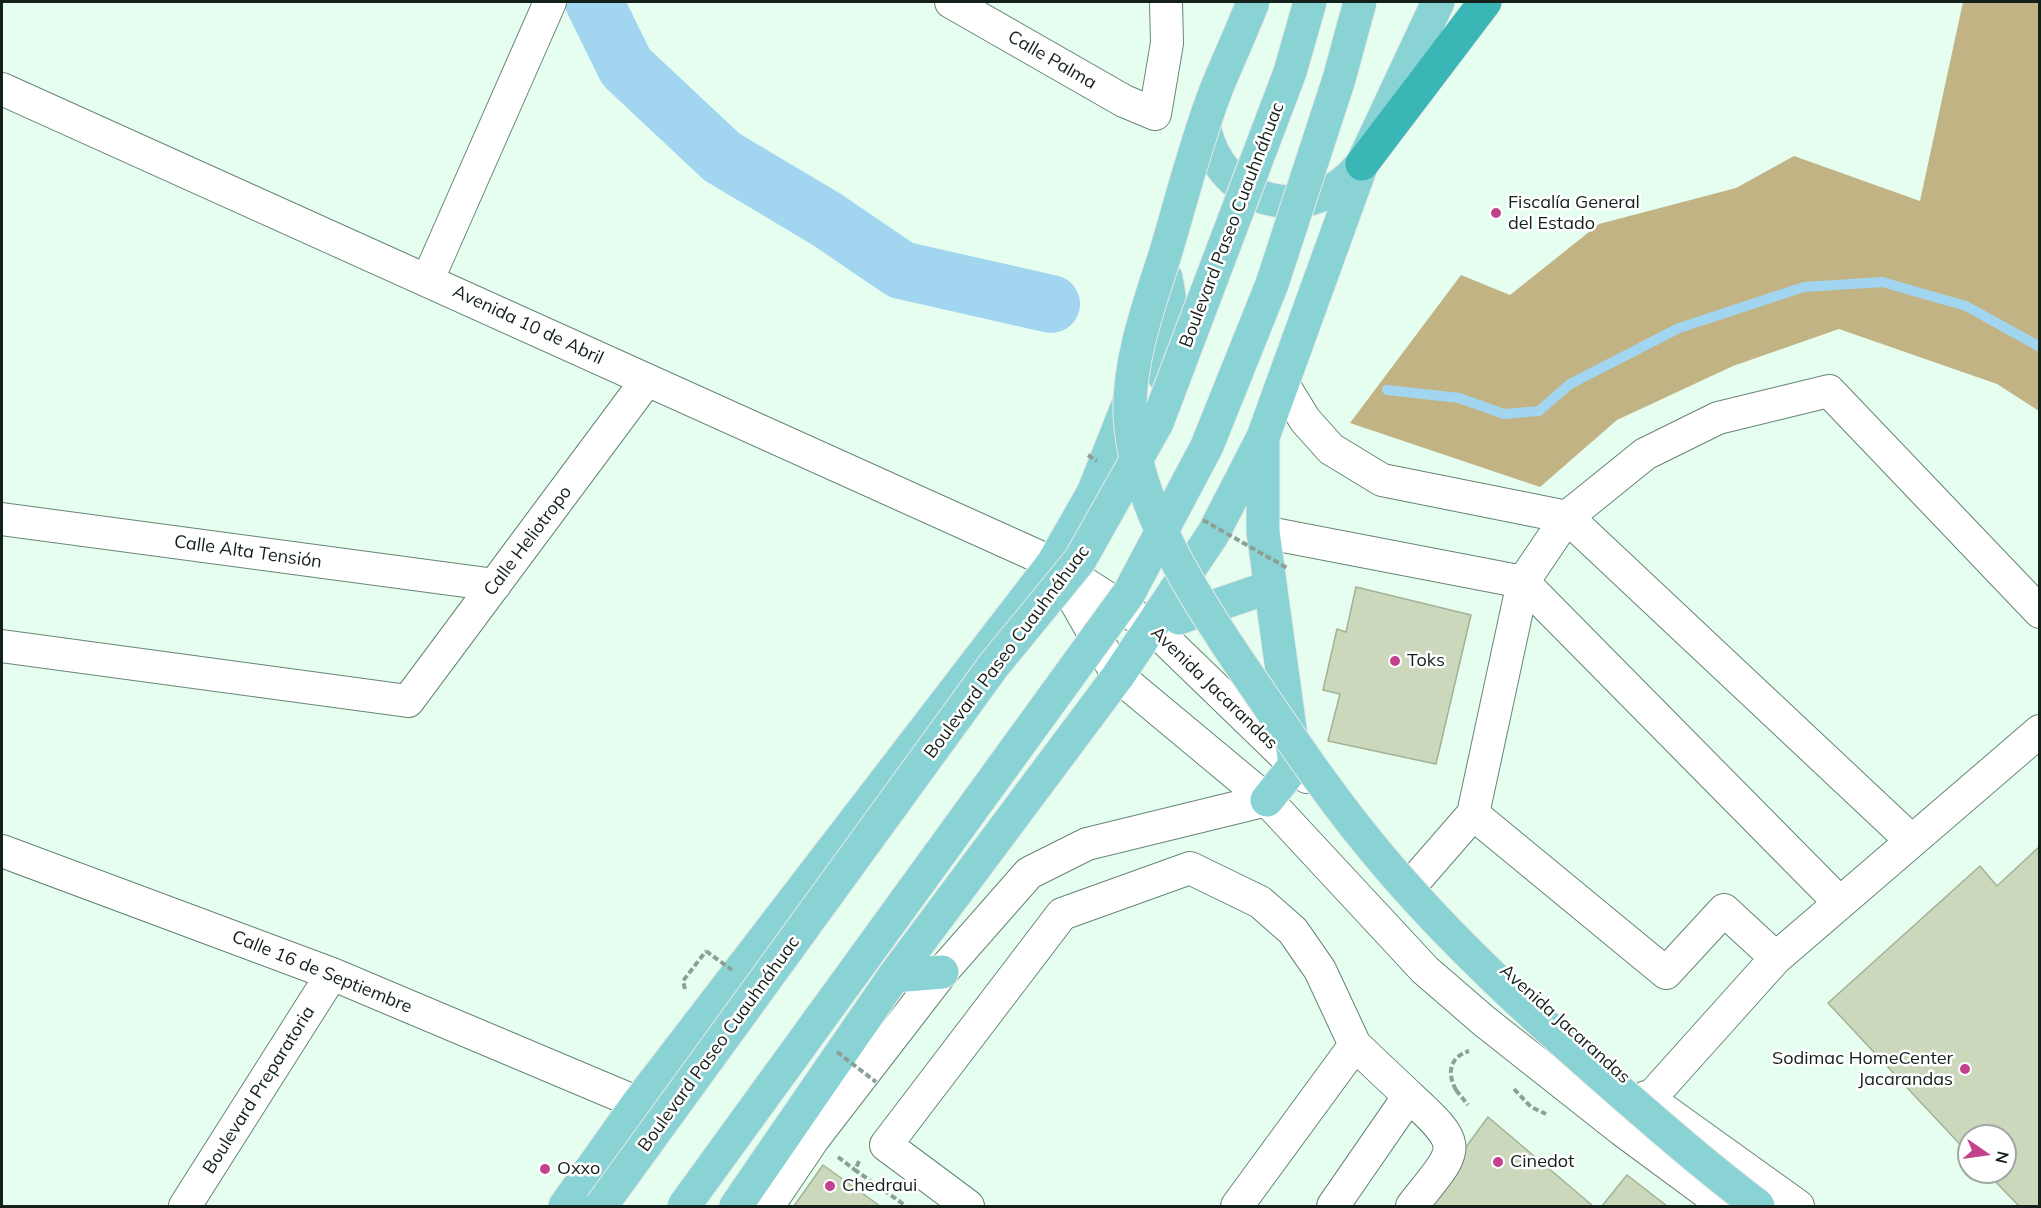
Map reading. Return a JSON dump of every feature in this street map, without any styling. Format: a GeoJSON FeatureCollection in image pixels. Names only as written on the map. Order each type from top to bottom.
{"type":"FeatureCollection","features":[{"type":"Feature","properties":{"kind":"highway"},"geometry":{"type":"LineString","coordinates":[[1362,164],[1485,2]]}},
{"type":"Feature","properties":{"kind":"main road","name":"Boulevard Paseo Cuauhnáhuac"},"geometry":{"type":"LineString","coordinates":[[565,1206],[638,1103],[1065,576],[1093,493],[1126,416],[1218,78],[1235,2]]}},
{"type":"Feature","properties":{"kind":"main road"},"geometry":{"type":"LineString","coordinates":[[1253,2],[1216,89],[1197,146],[1138,351],[1130,411],[1132,442],[1150,501],[1181,568],[1224,640],[1315,773],[1374,850],[1420,903],[1516,1000],[1683,1147],[1758,1206]]}},
{"type":"Feature","properties":{"kind":"main road","name":"Boulevard Paseo Cuauhnáhuac"},"geometry":{"type":"LineString","coordinates":[[601,1206],[994,665],[1080,560],[1157,423],[1290,72],[1310,2]]}},
{"type":"Feature","properties":{"kind":"main road"},"geometry":{"type":"LineString","coordinates":[[684,1206],[1129,592],[1207,446],[1272,284],[1339,79],[1360,2]]}},
{"type":"Feature","properties":{"kind":"main road"},"geometry":{"type":"LineString","coordinates":[[735,1206],[894,976],[954,896],[1141,620],[1213,534],[1263,437],[1362,164],[1438,2]]}},
{"type":"Feature","properties":{"kind":"main road"},"geometry":{"type":"LineString","coordinates":[[1204,126],[1207,143],[1224,172],[1237,184],[1268,199],[1304,201],[1321,196],[1337,189],[1362,164]]}},
{"type":"Feature","properties":{"kind":"main road"},"geometry":{"type":"LineString","coordinates":[[1065,576],[1146,429],[1170,356],[1173,310],[1162,289]]}},
{"type":"Feature","properties":{"kind":"main road"},"geometry":{"type":"LineString","coordinates":[[1263,437],[1263,532],[1295,765],[1267,800]]}},
{"type":"Feature","properties":{"kind":"main road"},"geometry":{"type":"LineString","coordinates":[[1141,620],[1269,588]]}},
{"type":"Feature","properties":{"kind":"main road"},"geometry":{"type":"LineString","coordinates":[[894,976],[942,972]]}},
{"type":"Feature","properties":{"kind":"street"},"geometry":{"type":"LineString","coordinates":[[428,279],[550,2]]}},
{"type":"Feature","properties":{"kind":"street","name":"Calle Palma"},"geometry":{"type":"LineString","coordinates":[[951,2],[1124,101],[1155,114],[1167,43],[1167,2]]}},
{"type":"Feature","properties":{"kind":"street","name":"Avenida 10 de Abril"},"geometry":{"type":"LineString","coordinates":[[2,89],[428,279],[1065,576]]}},
{"type":"Feature","properties":{"kind":"street","name":"Calle Heliotropo"},"geometry":{"type":"LineString","coordinates":[[2,646],[408,701],[647,380]]}},
{"type":"Feature","properties":{"kind":"street"},"geometry":{"type":"LineString","coordinates":[[1283,384],[1305,420],[1331,449],[1382,480],[1567,517],[1912,841]]}},
{"type":"Feature","properties":{"kind":"street"},"geometry":{"type":"LineString","coordinates":[[1413,883],[1473,814],[1523,582],[1567,517],[1645,454],[1718,418],[1829,391],[2040,612]]}},
{"type":"Feature","properties":{"kind":"street","name":"Calle Alta Tensión"},"geometry":{"type":"LineString","coordinates":[[2,519],[495,585]]}},
{"type":"Feature","properties":{"kind":"street"},"geometry":{"type":"LineString","coordinates":[[1263,532],[1523,582],[1840,903]]}},
{"type":"Feature","properties":{"kind":"street"},"geometry":{"type":"LineString","coordinates":[[1065,576],[1111,663],[1267,800],[1436,979],[1622,1130],[1725,1206]]}},
{"type":"Feature","properties":{"kind":"street","name":"Avenida Jacarandas"},"geometry":{"type":"LineString","coordinates":[[1065,576],[1141,620],[1295,765],[1472,942],[1649,1099],[1798,1206]]}},
{"type":"Feature","properties":{"kind":"street"},"geometry":{"type":"LineString","coordinates":[[1622,1130],[1776,958],[2040,731]]}},
{"type":"Feature","properties":{"kind":"street"},"geometry":{"type":"LineString","coordinates":[[768,1206],[814,1138],[942,972],[1029,873],[1087,844],[1267,800]]}},
{"type":"Feature","properties":{"kind":"street"},"geometry":{"type":"LineString","coordinates":[[1473,814],[1666,973],[1724,910],[1776,958]]}},
{"type":"Feature","properties":{"kind":"street","name":"Calle 16 de Septiembre"},"geometry":{"type":"LineString","coordinates":[[2,851],[332,974],[638,1103]]}},
{"type":"Feature","properties":{"kind":"street"},"geometry":{"type":"LineString","coordinates":[[968,1206],[886,1145],[1062,914],[1190,868],[1260,902],[1293,931],[1320,970],[1355,1045],[1448,1133],[1451,1144],[1449,1156],[1413,1206]]}},
{"type":"Feature","properties":{"kind":"street"},"geometry":{"type":"LineString","coordinates":[[1436,979],[1472,942]]}},
{"type":"Feature","properties":{"kind":"street","name":"Boulevard Preparatoria"},"geometry":{"type":"LineString","coordinates":[[185,1206],[332,974]]}},
{"type":"Feature","properties":{"kind":"street"},"geometry":{"type":"LineString","coordinates":[[1238,1206],[1355,1045]]}},
{"type":"Feature","properties":{"kind":"street"},"geometry":{"type":"LineString","coordinates":[[1333,1206],[1409,1096]]}},
{"type":"Feature","properties":{"kind":"shaded area"},"geometry":{"type":"Polygon","coordinates":[[[1963,2],[2039,2],[2039,411],[1997,384],[1839,329],[1733,366],[1617,420],[1540,487],[1350,423],[1461,275],[1510,295],[1599,224],[1736,188],[1794,156],[1920,201],[1963,2]]]}},
{"type":"Feature","properties":{"kind":"building","name":"Toks"},"geometry":{"type":"Polygon","coordinates":[[[1356,587],[1471,615],[1436,764],[1328,741],[1340,694],[1323,690],[1337,629],[1346,632],[1356,587]]]}},
{"type":"Feature","properties":{"kind":"building","name":"Sodimac HomeCenter Jacarandas"},"geometry":{"type":"Polygon","coordinates":[[[2040,846],[2040,1206],[2019,1206],[1998,1184],[2017,1184],[2017,1124],[1957,1124],[1957,1141],[1828,1003],[1980,866],[1997,886],[2040,846]]]}},
{"type":"Feature","properties":{"kind":"building","name":"Cinedot"},"geometry":{"type":"Polygon","coordinates":[[[1488,1117],[1593,1206],[1423,1206],[1488,1117]]]}},
{"type":"Feature","properties":{"kind":"building","name":"Chedraui"},"geometry":{"type":"Polygon","coordinates":[[[823,1165],[880,1206],[794,1206],[823,1165]]]}},
{"type":"Feature","properties":{"kind":"building","name":"Cinedot"},"geometry":{"type":"Polygon","coordinates":[[[1627,1175],[1667,1206],[1602,1206],[1627,1175]]]}},
{"type":"Feature","properties":{"kind":"waterway"},"geometry":{"type":"LineString","coordinates":[[594,2],[626,67],[722,157],[826,219],[901,270],[1051,304]]}},
{"type":"Feature","properties":{"kind":"waterway"},"geometry":{"type":"LineString","coordinates":[[1387,390],[1459,398],[1504,414],[1539,411],[1570,384],[1679,328],[1804,287],[1882,282],[1966,306],[2040,347]]}},
{"type":"Feature","properties":{"kind":"place","name":"Fiscalía General del Estado"},"geometry":{"type":"Point","coordinates":[1496,213]}},
{"type":"Feature","properties":{"kind":"place","name":"Toks"},"geometry":{"type":"Point","coordinates":[1395,661]}},
{"type":"Feature","properties":{"kind":"place","name":"Sodimac HomeCenter Jacarandas"},"geometry":{"type":"Point","coordinates":[1965,1069]}},
{"type":"Feature","properties":{"kind":"place","name":"Cinedot"},"geometry":{"type":"Point","coordinates":[1498,1162]}},
{"type":"Feature","properties":{"kind":"place","name":"Oxxo"},"geometry":{"type":"Point","coordinates":[545,1169]}},
{"type":"Feature","properties":{"kind":"place","name":"Chedraui"},"geometry":{"type":"Point","coordinates":[830,1186]}}]}
